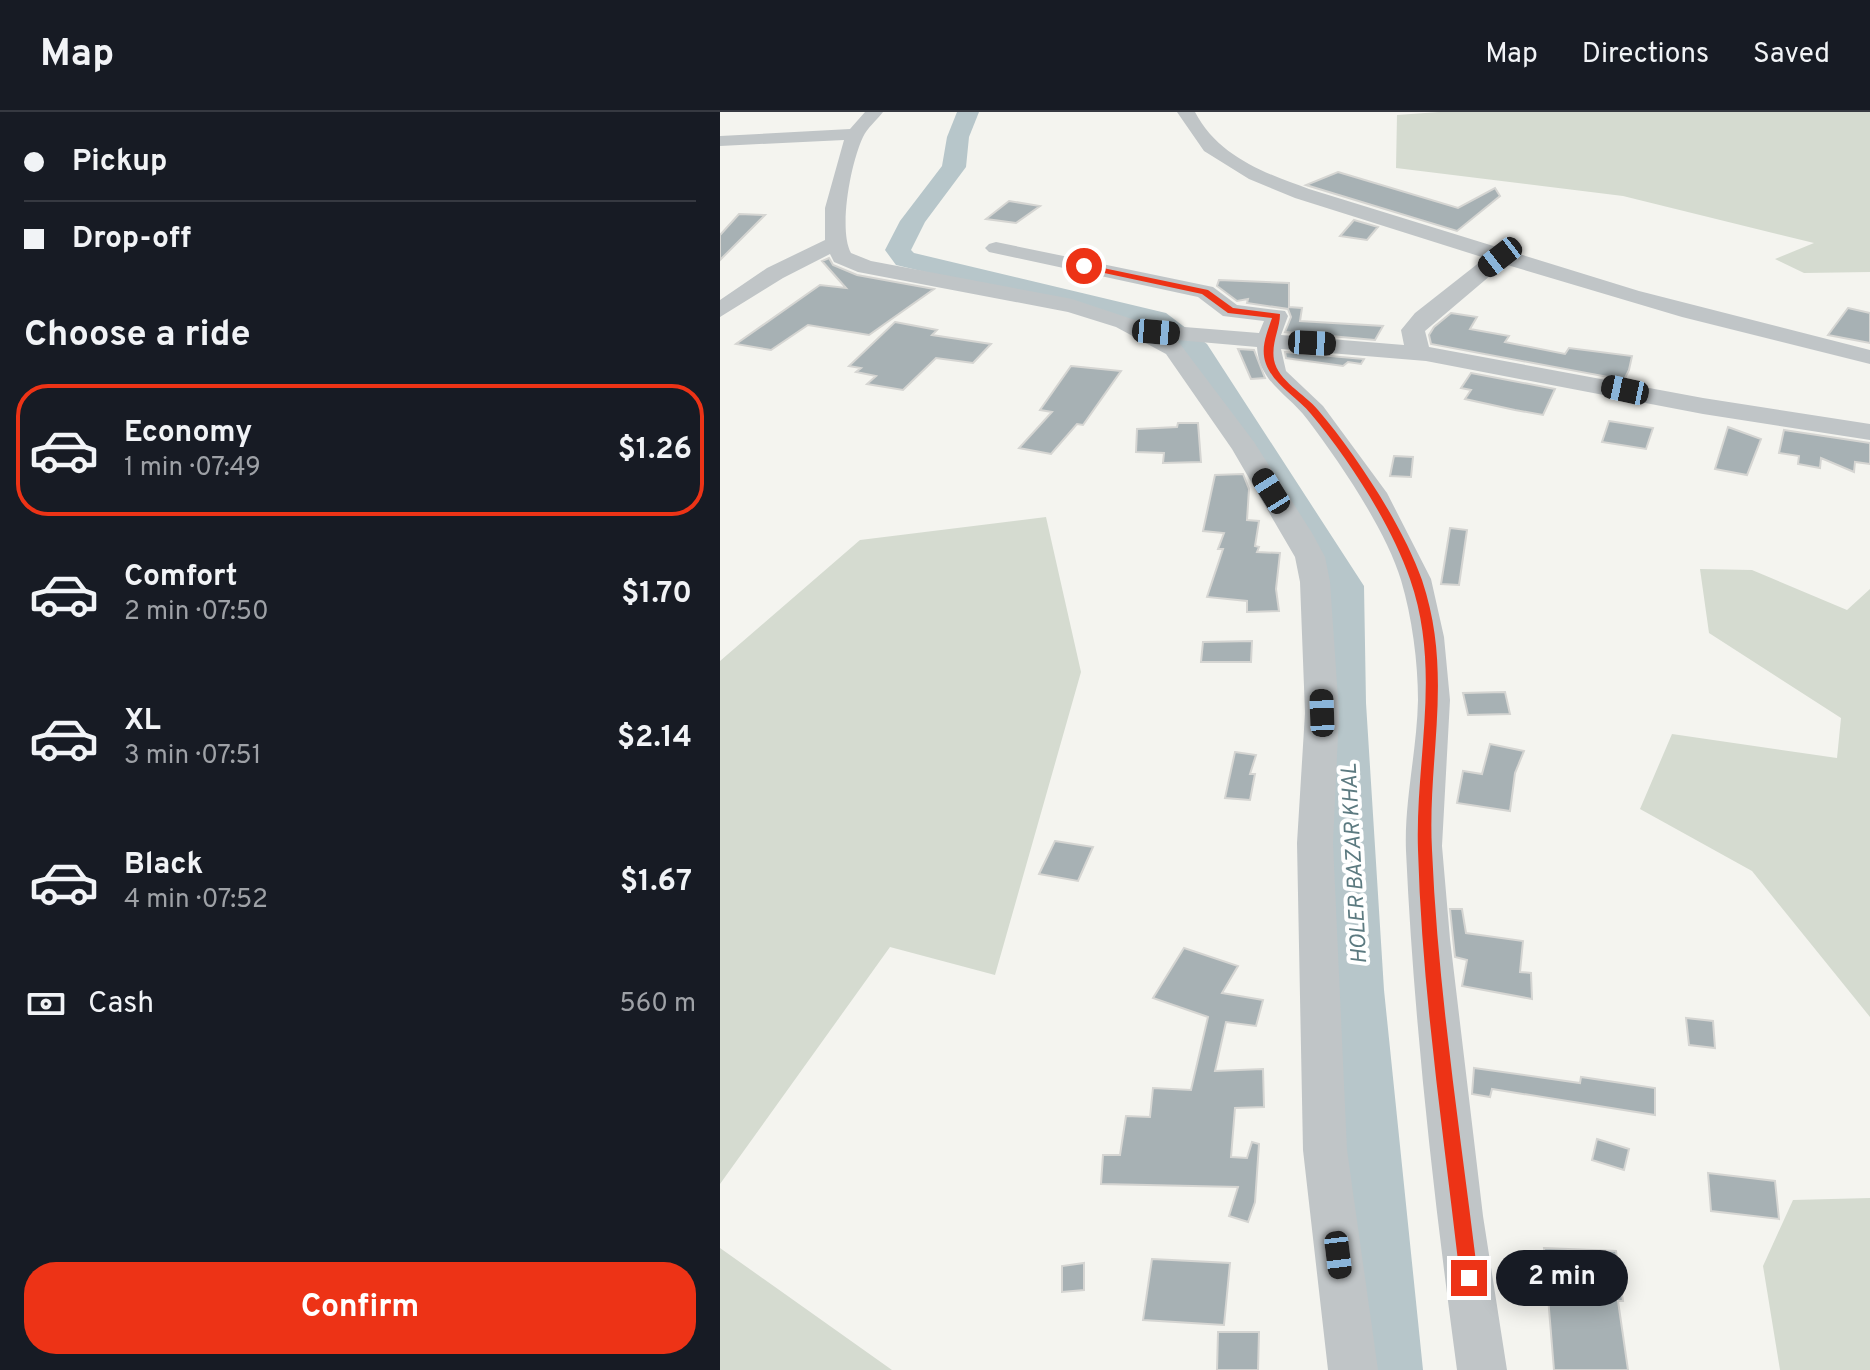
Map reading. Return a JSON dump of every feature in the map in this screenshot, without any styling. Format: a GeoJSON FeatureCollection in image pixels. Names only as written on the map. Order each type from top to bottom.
{"type":"FeatureCollection","features":[{"type":"Feature","properties":{"kind":"street"},"geometry":{"type":"LineString","coordinates":[[1186,112],[1192,126],[1215,151],[1289,188],[1500,257],[1714,320],[1870,357]]}},
{"type":"Feature","properties":{"kind":"street"},"geometry":{"type":"LineString","coordinates":[[720,141],[864,123],[835,208],[838,225],[835,243],[842,257],[856,265],[1058,301],[1151,331],[1418,353],[1559,376],[1703,406],[1870,432]]}},
{"type":"Feature","properties":{"kind":"street"},"geometry":{"type":"LineString","coordinates":[[720,310],[775,273],[835,243]]}},
{"type":"Feature","properties":{"kind":"street"},"geometry":{"type":"LineString","coordinates":[[996,248],[1205,292],[1231,311],[1277,316],[1268,340],[1270,363],[1276,375],[1314,411],[1373,493],[1416,579],[1428,637],[1434,700],[1424,846],[1430,939],[1460,1216],[1482,1370]]}},
{"type":"Feature","properties":{"kind":"street"},"geometry":{"type":"LineString","coordinates":[[1418,353],[1413,330],[1423,318],[1500,257]]}},
{"type":"Feature","properties":{"kind":"street"},"geometry":{"type":"LineString","coordinates":[[1151,331],[1174,349],[1245,448],[1298,533],[1310,557],[1315,582],[1322,713],[1315,843],[1325,1150],[1353,1370]]}},
{"type":"Feature","properties":{"kind":"shaded area"},"geometry":{"type":"Polygon","coordinates":[[[1439,112],[1870,112],[1870,272],[1804,273],[1775,259],[1814,243],[1623,196],[1396,168],[1397,115],[1439,112]]]}},
{"type":"Feature","properties":{"kind":"shaded area"},"geometry":{"type":"Polygon","coordinates":[[[1046,517],[1081,672],[995,975],[890,947],[720,1184],[720,661],[860,540],[1046,517]]]}},
{"type":"Feature","properties":{"kind":"shaded area"},"geometry":{"type":"Polygon","coordinates":[[[1700,569],[1752,570],[1847,610],[1870,589],[1870,1017],[1752,871],[1640,809],[1672,734],[1837,758],[1841,718],[1709,633],[1700,569]]]}},
{"type":"Feature","properties":{"kind":"shaded area"},"geometry":{"type":"Polygon","coordinates":[[[1870,1198],[1870,1370],[1780,1370],[1763,1266],[1793,1200],[1870,1198]]]}},
{"type":"Feature","properties":{"kind":"shaded area"},"geometry":{"type":"Polygon","coordinates":[[[720,1248],[892,1370],[720,1370],[720,1248]]]}},
{"type":"Feature","properties":{"kind":"building"},"geometry":{"type":"Polygon","coordinates":[[[1338,172],[1458,208],[1495,188],[1500,196],[1457,231],[1306,185],[1338,172]]]}},
{"type":"Feature","properties":{"kind":"building"},"geometry":{"type":"Polygon","coordinates":[[[1009,201],[1040,206],[1016,223],[986,219],[1009,201]]]}},
{"type":"Feature","properties":{"kind":"building"},"geometry":{"type":"Polygon","coordinates":[[[739,214],[765,215],[720,260],[720,235],[739,214]]]}},
{"type":"Feature","properties":{"kind":"building"},"geometry":{"type":"Polygon","coordinates":[[[1354,220],[1378,227],[1367,240],[1340,236],[1354,220]]]}},
{"type":"Feature","properties":{"kind":"building"},"geometry":{"type":"Polygon","coordinates":[[[829,258],[833,265],[857,275],[934,289],[869,335],[808,325],[771,350],[736,344],[820,285],[846,288],[822,261],[829,258]]]}},
{"type":"Feature","properties":{"kind":"building"},"geometry":{"type":"Polygon","coordinates":[[[1219,280],[1289,283],[1289,307],[1302,308],[1300,321],[1383,326],[1375,340],[1285,332],[1291,317],[1288,309],[1247,303],[1248,299],[1237,301],[1217,286],[1219,280]]]}},
{"type":"Feature","properties":{"kind":"building"},"geometry":{"type":"Polygon","coordinates":[[[1848,308],[1870,313],[1870,343],[1828,335],[1848,308]]]}},
{"type":"Feature","properties":{"kind":"building"},"geometry":{"type":"Polygon","coordinates":[[[1451,313],[1477,317],[1470,329],[1509,336],[1505,342],[1565,354],[1569,348],[1632,356],[1629,370],[1624,380],[1431,344],[1429,335],[1434,327],[1451,313]]]}},
{"type":"Feature","properties":{"kind":"building"},"geometry":{"type":"Polygon","coordinates":[[[895,322],[937,330],[932,335],[991,344],[973,363],[936,358],[903,390],[867,384],[876,376],[856,372],[861,368],[849,366],[895,322]]]}},
{"type":"Feature","properties":{"kind":"building"},"geometry":{"type":"Polygon","coordinates":[[[1238,349],[1254,350],[1265,378],[1251,379],[1238,349]]]}},
{"type":"Feature","properties":{"kind":"building"},"geometry":{"type":"Polygon","coordinates":[[[1285,352],[1364,359],[1361,364],[1348,362],[1343,366],[1286,358],[1285,352]]]}},
{"type":"Feature","properties":{"kind":"building"},"geometry":{"type":"Polygon","coordinates":[[[1071,366],[1121,371],[1083,425],[1077,424],[1051,454],[1019,448],[1052,412],[1040,410],[1071,366]]]}},
{"type":"Feature","properties":{"kind":"building"},"geometry":{"type":"Polygon","coordinates":[[[1471,373],[1555,389],[1543,415],[1515,410],[1465,399],[1471,390],[1461,388],[1471,373]]]}},
{"type":"Feature","properties":{"kind":"building"},"geometry":{"type":"Polygon","coordinates":[[[1609,421],[1653,428],[1646,449],[1602,442],[1609,421]]]}},
{"type":"Feature","properties":{"kind":"building"},"geometry":{"type":"Polygon","coordinates":[[[1178,423],[1198,423],[1201,462],[1163,463],[1164,453],[1136,452],[1137,429],[1177,427],[1178,423]]]}},
{"type":"Feature","properties":{"kind":"building"},"geometry":{"type":"Polygon","coordinates":[[[1728,427],[1761,439],[1747,475],[1715,469],[1728,427]]]}},
{"type":"Feature","properties":{"kind":"building"},"geometry":{"type":"Polygon","coordinates":[[[1784,430],[1870,443],[1870,464],[1855,462],[1854,472],[1821,458],[1820,468],[1798,464],[1799,456],[1779,453],[1784,430]]]}},
{"type":"Feature","properties":{"kind":"building"},"geometry":{"type":"Polygon","coordinates":[[[1394,456],[1413,457],[1411,477],[1390,476],[1394,456]]]}},
{"type":"Feature","properties":{"kind":"building"},"geometry":{"type":"Polygon","coordinates":[[[1243,474],[1249,489],[1247,520],[1259,521],[1257,552],[1280,553],[1276,589],[1279,611],[1247,612],[1247,601],[1207,597],[1223,549],[1218,549],[1224,533],[1203,531],[1215,475],[1243,474]]]}},
{"type":"Feature","properties":{"kind":"building"},"geometry":{"type":"Polygon","coordinates":[[[1450,528],[1467,530],[1459,585],[1441,584],[1450,528]]]}},
{"type":"Feature","properties":{"kind":"building"},"geometry":{"type":"Polygon","coordinates":[[[1252,641],[1251,662],[1201,662],[1203,642],[1252,641]]]}},
{"type":"Feature","properties":{"kind":"building"},"geometry":{"type":"Polygon","coordinates":[[[1505,692],[1510,714],[1468,715],[1463,693],[1505,692]]]}},
{"type":"Feature","properties":{"kind":"building"},"geometry":{"type":"Polygon","coordinates":[[[1490,744],[1524,751],[1515,773],[1510,811],[1457,803],[1463,771],[1482,774],[1490,744]]]}},
{"type":"Feature","properties":{"kind":"building"},"geometry":{"type":"Polygon","coordinates":[[[1235,752],[1256,755],[1250,774],[1255,774],[1250,800],[1225,798],[1235,752]]]}},
{"type":"Feature","properties":{"kind":"building"},"geometry":{"type":"Polygon","coordinates":[[[1055,841],[1093,847],[1078,881],[1039,874],[1055,841]]]}},
{"type":"Feature","properties":{"kind":"building"},"geometry":{"type":"Polygon","coordinates":[[[1450,909],[1462,909],[1466,933],[1523,941],[1520,972],[1531,973],[1532,999],[1462,986],[1467,960],[1455,957],[1450,909]]]}},
{"type":"Feature","properties":{"kind":"building"},"geometry":{"type":"Polygon","coordinates":[[[1184,948],[1238,966],[1222,993],[1263,1000],[1256,1026],[1226,1022],[1215,1071],[1263,1069],[1264,1107],[1235,1108],[1231,1157],[1247,1158],[1252,1142],[1259,1144],[1255,1202],[1248,1222],[1229,1216],[1238,1187],[1101,1184],[1103,1155],[1120,1155],[1126,1116],[1150,1117],[1153,1088],[1191,1090],[1208,1017],[1153,998],[1184,948]]]}},
{"type":"Feature","properties":{"kind":"building"},"geometry":{"type":"Polygon","coordinates":[[[1686,1018],[1713,1021],[1715,1048],[1689,1045],[1686,1018]]]}},
{"type":"Feature","properties":{"kind":"building"},"geometry":{"type":"Polygon","coordinates":[[[1474,1068],[1580,1083],[1581,1077],[1655,1088],[1655,1115],[1492,1089],[1490,1097],[1472,1094],[1474,1068]]]}},
{"type":"Feature","properties":{"kind":"building"},"geometry":{"type":"Polygon","coordinates":[[[1597,1139],[1629,1149],[1624,1170],[1592,1160],[1597,1139]]]}},
{"type":"Feature","properties":{"kind":"building"},"geometry":{"type":"Polygon","coordinates":[[[1708,1173],[1775,1181],[1779,1219],[1711,1211],[1708,1173]]]}},
{"type":"Feature","properties":{"kind":"building"},"geometry":{"type":"Polygon","coordinates":[[[1544,1248],[1616,1251],[1623,1301],[1618,1301],[1628,1370],[1554,1370],[1544,1248]]]}},
{"type":"Feature","properties":{"kind":"building"},"geometry":{"type":"Polygon","coordinates":[[[1152,1259],[1230,1263],[1224,1325],[1143,1320],[1152,1259]]]}},
{"type":"Feature","properties":{"kind":"building"},"geometry":{"type":"Polygon","coordinates":[[[1084,1263],[1084,1290],[1062,1292],[1062,1266],[1084,1263]]]}},
{"type":"Feature","properties":{"kind":"building"},"geometry":{"type":"Polygon","coordinates":[[[1218,1332],[1259,1332],[1258,1370],[1217,1370],[1218,1332]]]}},
{"type":"Feature","properties":{"kind":"waterway","name":"HOLER BAZAR KHAL"},"geometry":{"type":"LineString","coordinates":[[968,112],[958,137],[954,167],[913,221],[898,250],[905,259],[1156,319],[1197,350],[1346,586],[1346,703],[1359,990],[1392,1370]]}},
{"type":"Feature","properties":{"kind":"route"},"geometry":{"type":"LineString","coordinates":[[1084,266],[1205,292],[1231,311],[1277,316],[1268,340],[1270,363],[1276,375],[1314,411],[1373,493],[1416,579],[1428,637],[1434,700],[1424,846],[1430,939],[1469,1278]]}}]}
